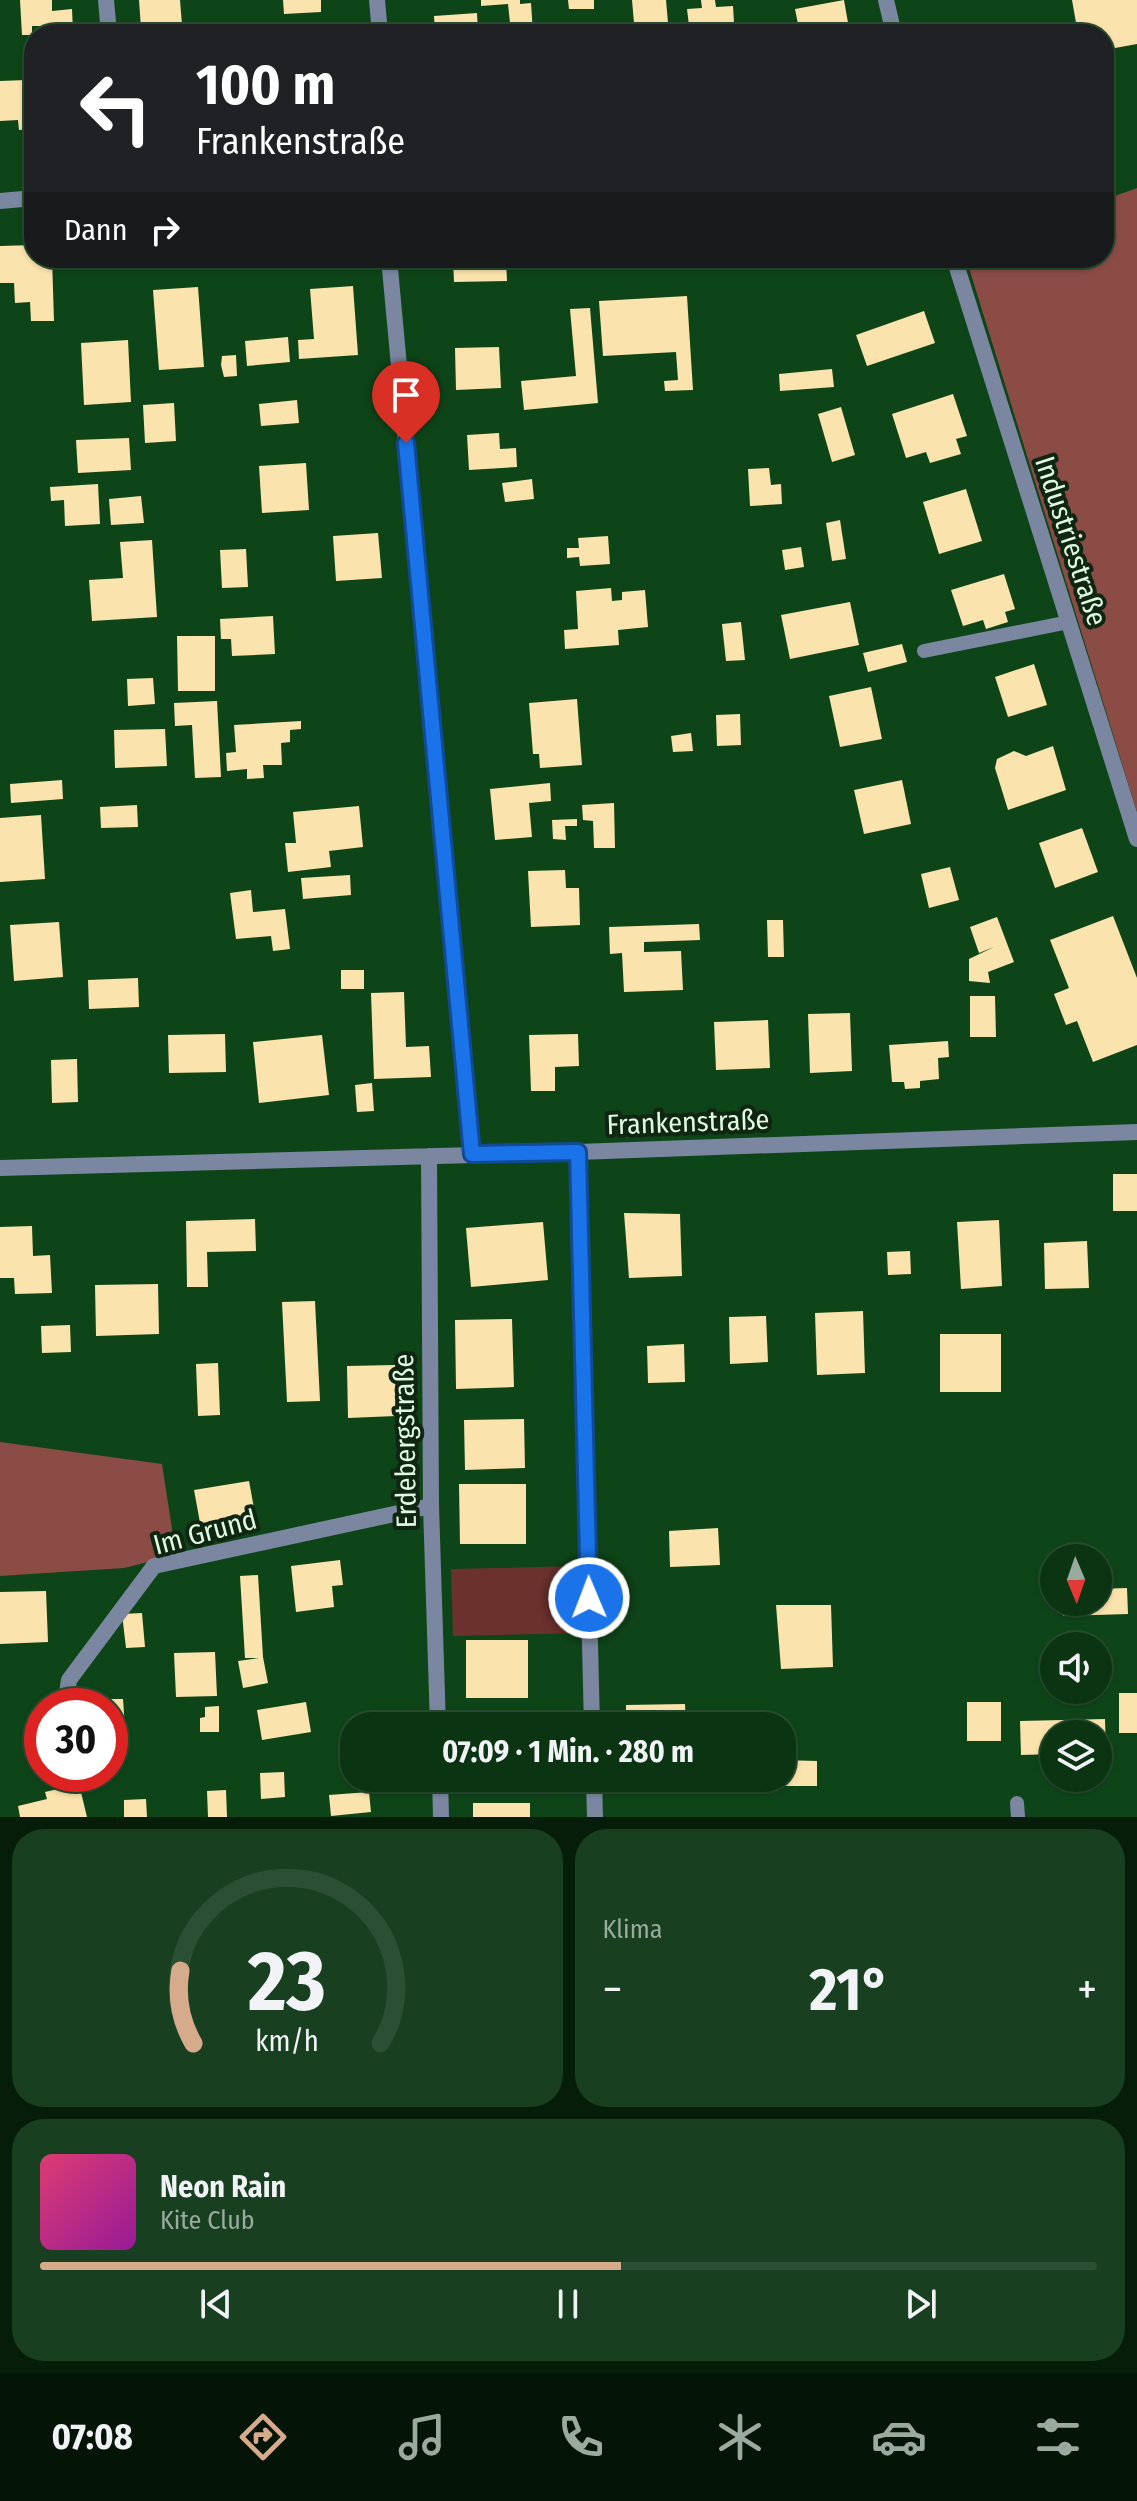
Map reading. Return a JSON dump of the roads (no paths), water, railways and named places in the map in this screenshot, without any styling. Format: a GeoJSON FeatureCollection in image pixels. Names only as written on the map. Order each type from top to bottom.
{"type":"FeatureCollection","features":[{"type":"Feature","properties":{"kind":"street"},"geometry":{"type":"LineString","coordinates":[[106,0],[108,24]]}},
{"type":"Feature","properties":{"kind":"street"},"geometry":{"type":"LineString","coordinates":[[377,0],[379,24]]}},
{"type":"Feature","properties":{"kind":"street"},"geometry":{"type":"LineString","coordinates":[[886,0],[892,24]]}},
{"type":"Feature","properties":{"kind":"street"},"geometry":{"type":"LineString","coordinates":[[0,201],[24,199]]}},
{"type":"Feature","properties":{"kind":"street"},"geometry":{"type":"LineString","coordinates":[[390,268],[472,1154]]}},
{"type":"Feature","properties":{"kind":"street","name":"Industriestraße"},"geometry":{"type":"LineString","coordinates":[[957,268],[1137,839]]}},
{"type":"Feature","properties":{"kind":"street","name":"Frankenstraße"},"geometry":{"type":"LineString","coordinates":[[0,1168],[1137,1132]]}},
{"type":"Feature","properties":{"kind":"street"},"geometry":{"type":"LineString","coordinates":[[578,1152],[592,1712]]}},
{"type":"Feature","properties":{"kind":"street","name":"Erdebergstraße"},"geometry":{"type":"LineString","coordinates":[[429,1156],[431,1506],[438,1712]]}},
{"type":"Feature","properties":{"kind":"street","name":"Im Grund"},"geometry":{"type":"LineString","coordinates":[[68,1688],[69,1680],[154,1566],[431,1506]]}},
{"type":"Feature","properties":{"kind":"street"},"geometry":{"type":"LineString","coordinates":[[440,1792],[441,1817]]}},
{"type":"Feature","properties":{"kind":"street"},"geometry":{"type":"LineString","coordinates":[[594,1792],[595,1817]]}},
{"type":"Feature","properties":{"kind":"lane"},"geometry":{"type":"LineString","coordinates":[[924,651],[1069,622]]}}]}
